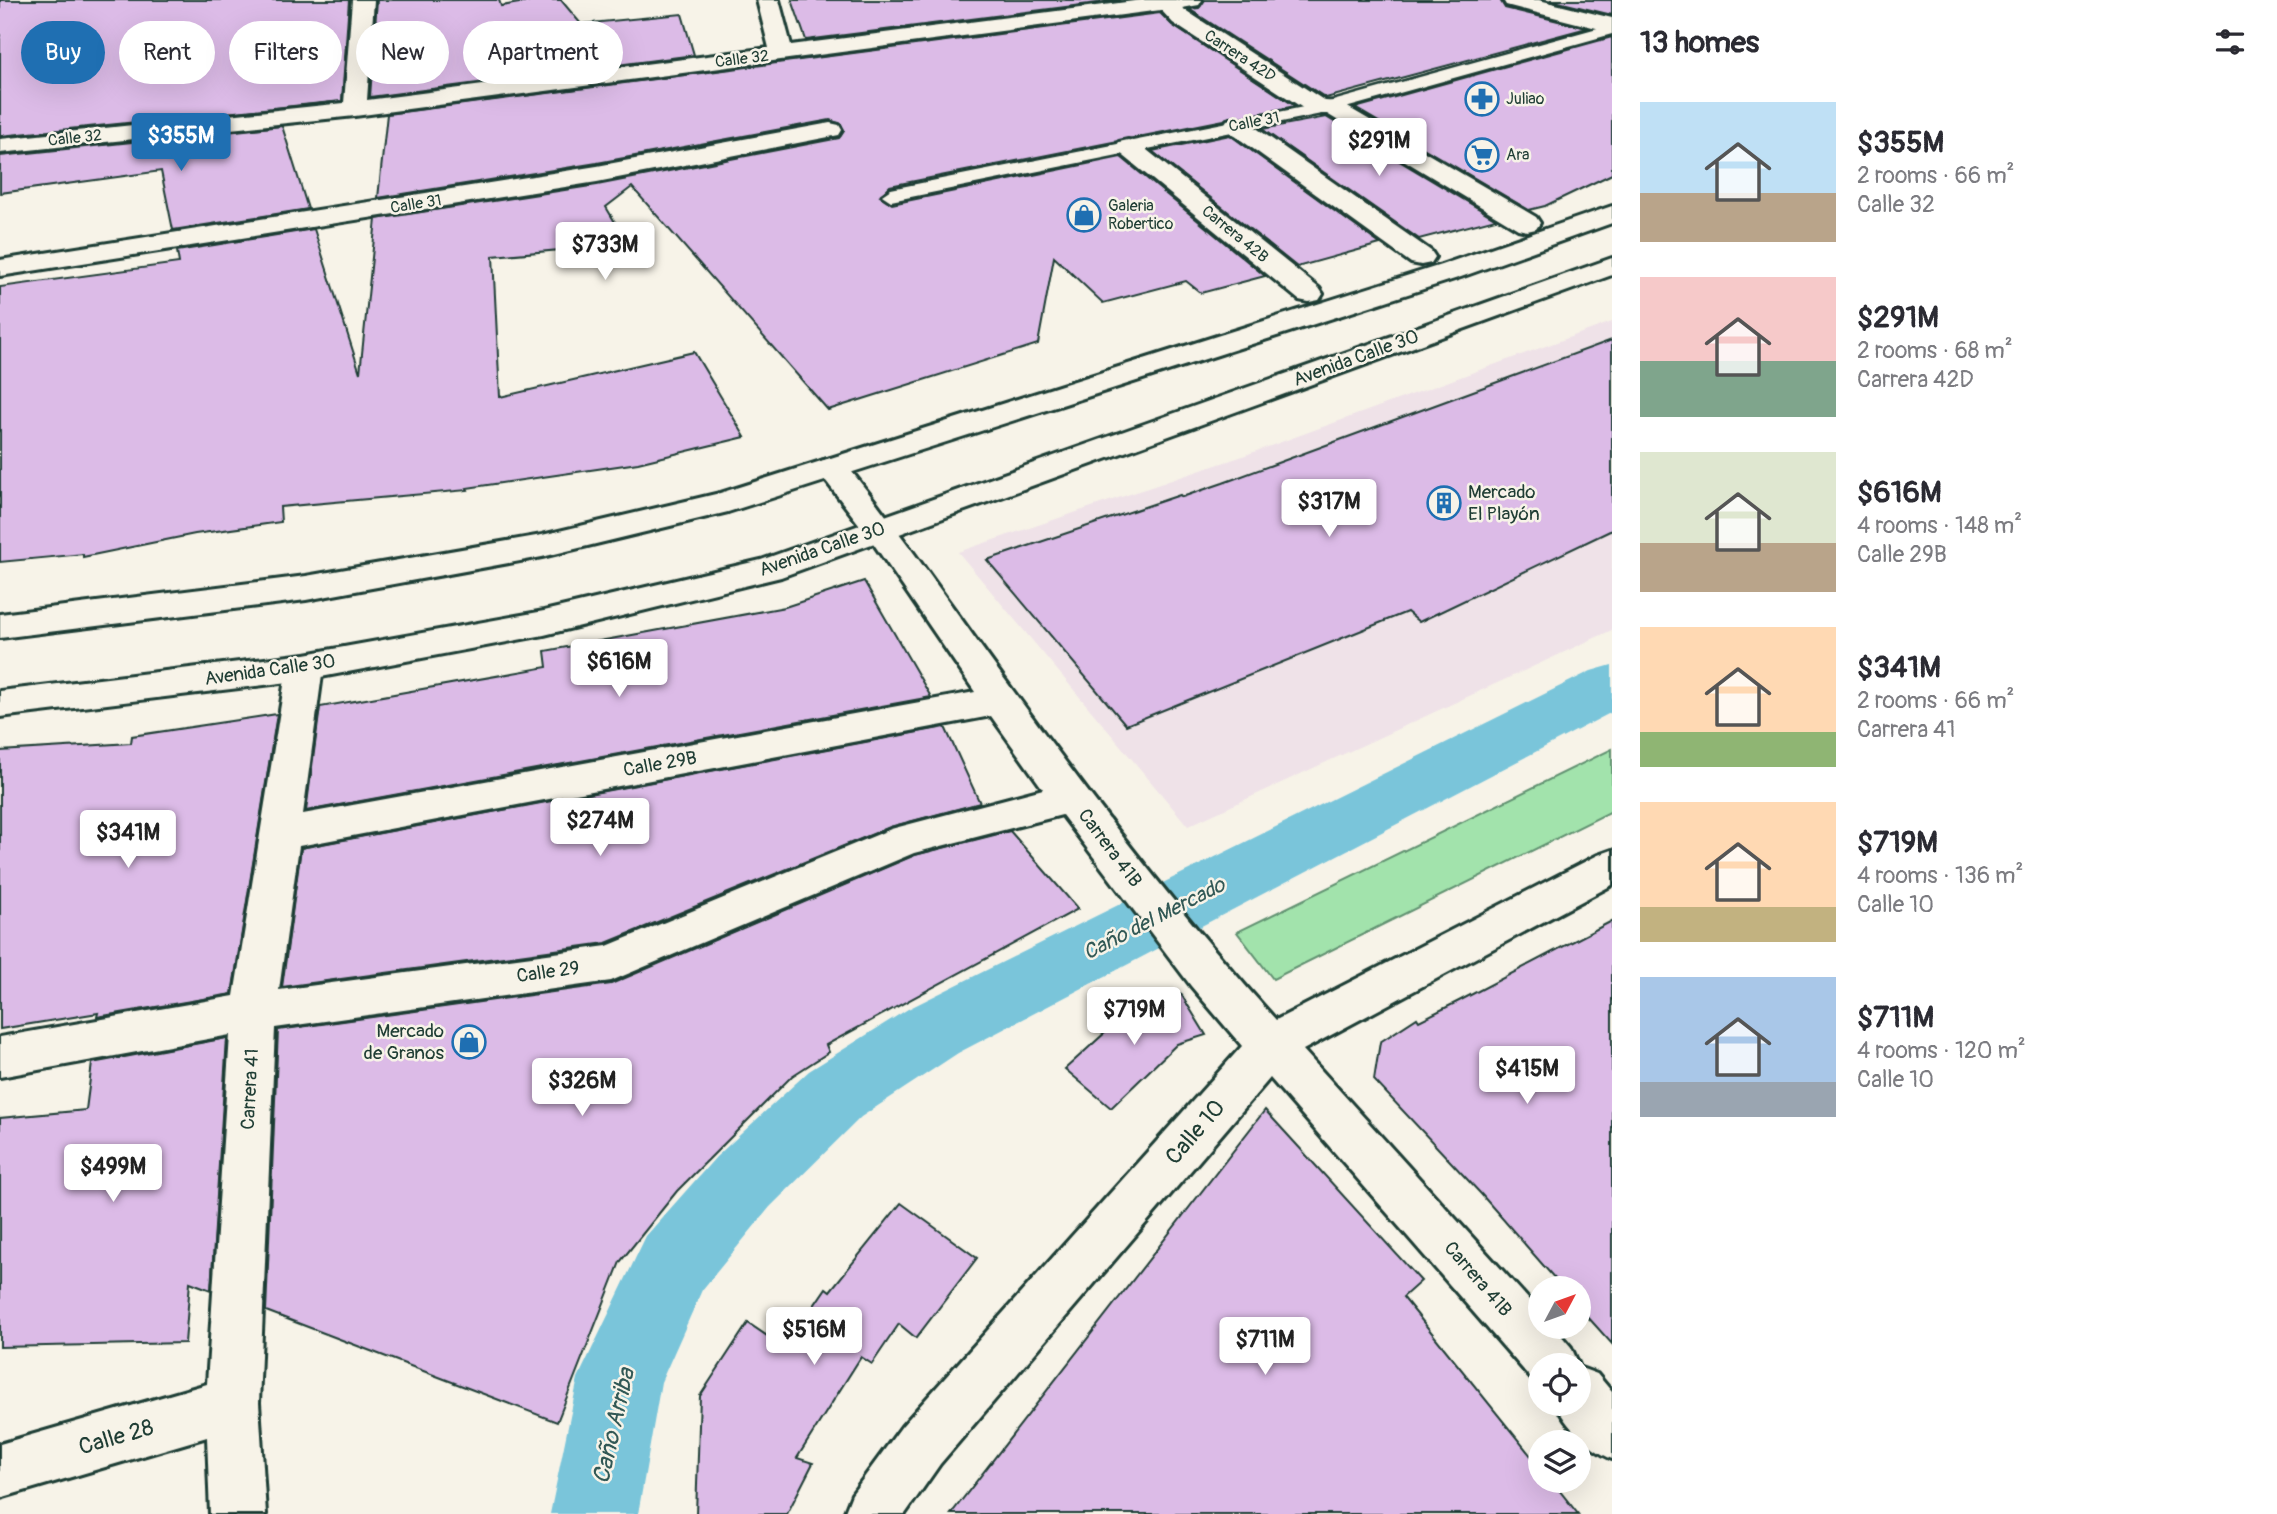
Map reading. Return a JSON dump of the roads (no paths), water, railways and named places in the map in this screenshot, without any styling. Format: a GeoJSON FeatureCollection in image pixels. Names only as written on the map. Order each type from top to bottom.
{"type":"FeatureCollection","features":[{"type":"Feature","properties":{"kind":"main road"},"geometry":{"type":"LineString","coordinates":[[355,108],[360,6],[363,0]]}},
{"type":"Feature","properties":{"kind":"main road"},"geometry":{"type":"LineString","coordinates":[[768,0],[782,54]]}},
{"type":"Feature","properties":{"kind":"main road","name":"Calle 32"},"geometry":{"type":"LineString","coordinates":[[0,146],[355,108],[1191,0]]}},
{"type":"Feature","properties":{"kind":"main road"},"geometry":{"type":"LineString","coordinates":[[1514,0],[1612,27]]}},
{"type":"Feature","properties":{"kind":"main road","name":"Carrera 42D"},"geometry":{"type":"LineString","coordinates":[[1164,2],[1181,18],[1326,108],[1527,223]]}},
{"type":"Feature","properties":{"kind":"main road"},"geometry":{"type":"LineString","coordinates":[[1236,125],[1421,257]]}},
{"type":"Feature","properties":{"kind":"main road","name":"Calle 31"},"geometry":{"type":"LineString","coordinates":[[0,268],[597,174],[830,130]]}},
{"type":"Feature","properties":{"kind":"main road","name":"Carrera 42B"},"geometry":{"type":"LineString","coordinates":[[1128,147],[1309,294]]}},
{"type":"Feature","properties":{"kind":"main road"},"geometry":{"type":"LineString","coordinates":[[0,626],[306,588],[542,546],[728,502],[1451,271],[1612,214]]}},
{"type":"Feature","properties":{"kind":"main road","name":"Avenida Calle 30"},"geometry":{"type":"LineString","coordinates":[[0,704],[305,667],[544,624],[769,569],[1612,266]]}},
{"type":"Feature","properties":{"kind":"main road","name":"Carrera 41B"},"geometry":{"type":"LineString","coordinates":[[832,468],[881,529],[1000,701],[1102,840],[1206,972],[1542,1353]]}},
{"type":"Feature","properties":{"kind":"main road","name":"Carrera 41"},"geometry":{"type":"LineString","coordinates":[[239,1514],[232,1403],[254,1012],[305,667]]}},
{"type":"Feature","properties":{"kind":"main road","name":"Calle 29B"},"geometry":{"type":"LineString","coordinates":[[279,834],[1000,701]]}},
{"type":"Feature","properties":{"kind":"main road","name":"Calle 29"},"geometry":{"type":"LineString","coordinates":[[0,1057],[254,1012],[611,963],[905,840],[1072,797]]}},
{"type":"Feature","properties":{"kind":"main road","name":"Calle 10"},"geometry":{"type":"LineString","coordinates":[[872,1514],[921,1445],[1272,1045],[1612,866]]}},
{"type":"Feature","properties":{"kind":"main road","name":"Calle 28"},"geometry":{"type":"LineString","coordinates":[[0,1471],[232,1403]]}},
{"type":"Feature","properties":{"kind":"main road"},"geometry":{"type":"LineString","coordinates":[[1591,1409],[1612,1432]]}},
{"type":"Feature","properties":{"kind":"lane","name":"Calle 31"},"geometry":{"type":"LineString","coordinates":[[891,195],[1326,108],[1612,27]]}},
{"type":"Feature","properties":{"kind":"waterway","name":"Caño del Mercado"},"geometry":{"type":"LineString","coordinates":[[594,1514],[620,1378],[674,1263],[743,1182],[835,1094],[933,1031],[1612,686]]}},
{"type":"Feature","properties":{"kind":"place","name":"Juliao"},"geometry":{"type":"Point","coordinates":[1482,99]}},
{"type":"Feature","properties":{"kind":"place","name":"Ara"},"geometry":{"type":"Point","coordinates":[1482,155]}},
{"type":"Feature","properties":{"kind":"place","name":"Galeria Robertico"},"geometry":{"type":"Point","coordinates":[1084,215]}},
{"type":"Feature","properties":{"kind":"place","name":"Mercado El Playón"},"geometry":{"type":"Point","coordinates":[1444,503]}},
{"type":"Feature","properties":{"kind":"place","name":"Mercado de Granos"},"geometry":{"type":"Point","coordinates":[469,1042]}},
{"type":"Feature","properties":{"kind":"water label","name":"Caño Arriba"},"geometry":{"type":"Point","coordinates":[614,1426]}}]}
